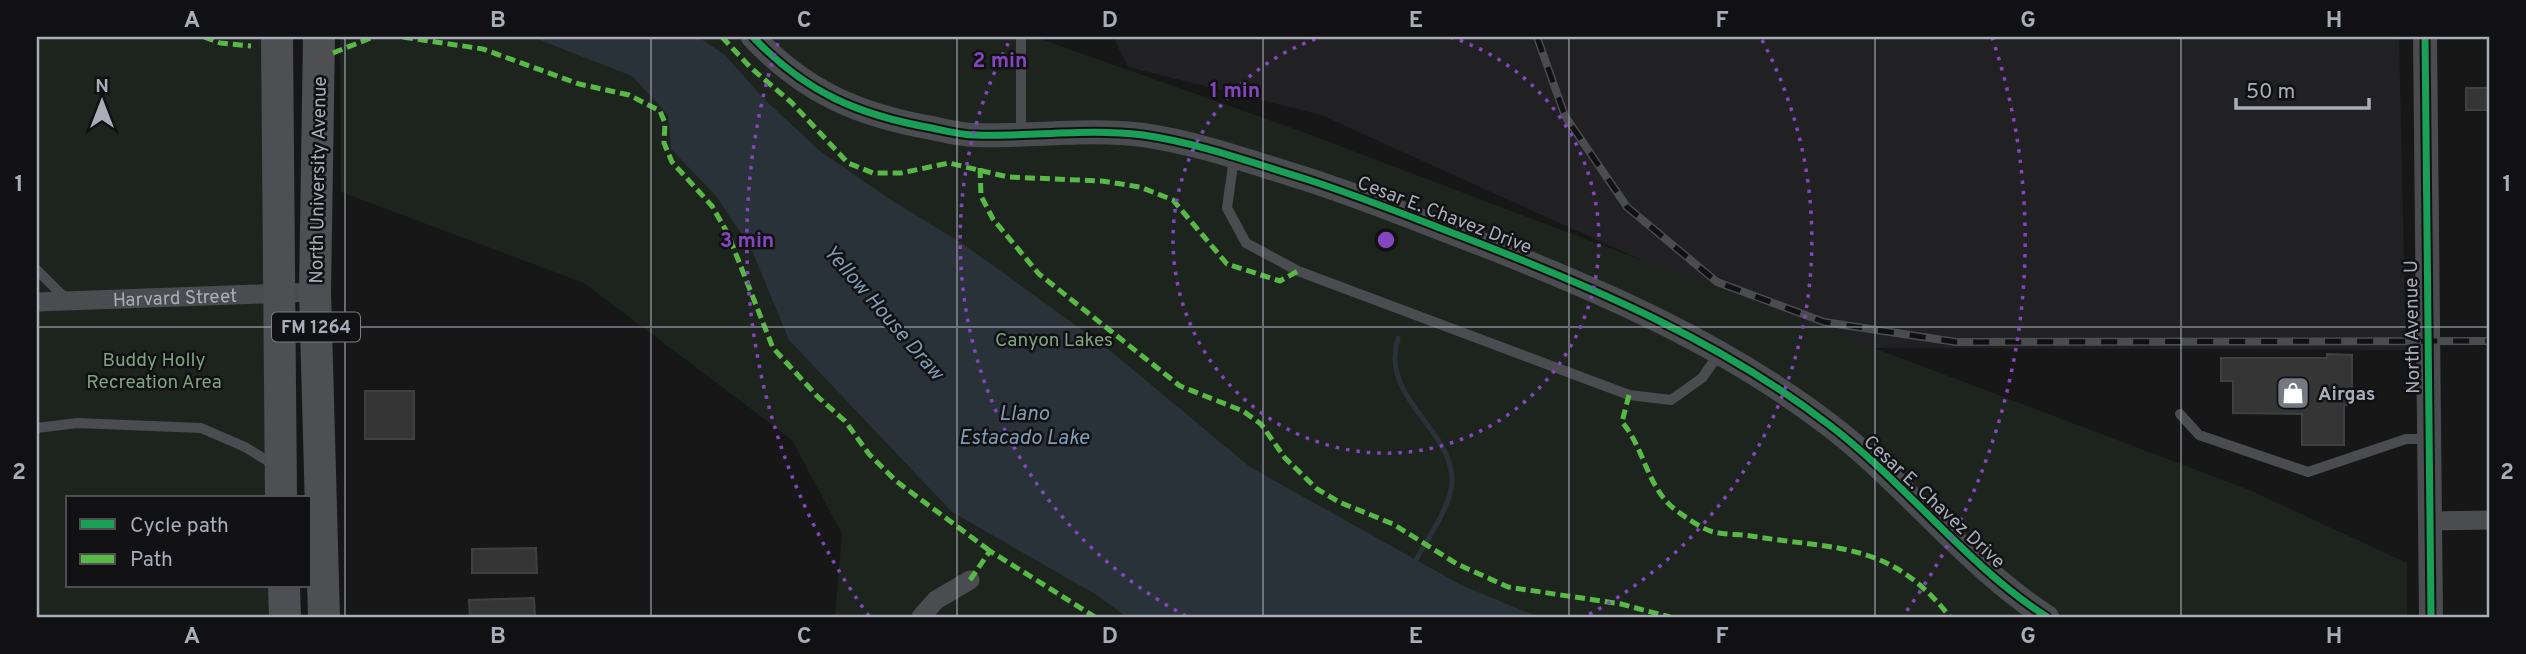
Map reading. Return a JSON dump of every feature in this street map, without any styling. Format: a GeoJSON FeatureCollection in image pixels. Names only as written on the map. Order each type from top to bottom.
{"type":"FeatureCollection","features":[{"type":"Feature","properties":{"kind":"main road","name":"North University Avenue"},"geometry":{"type":"LineString","coordinates":[[277,37],[276,293],[280,483]]}},
{"type":"Feature","properties":{"kind":"main road","name":"North University Avenue"},"geometry":{"type":"LineString","coordinates":[[319,37],[315,292],[324,617]]}},
{"type":"Feature","properties":{"kind":"main road"},"geometry":{"type":"LineString","coordinates":[[284,588],[285,617]]}},
{"type":"Feature","properties":{"kind":"street","name":"Cesar E. Chavez Drive"},"geometry":{"type":"LineString","coordinates":[[753,37],[799,77],[854,110],[884,120],[972,135],[1142,135],[1193,145],[1396,211],[1591,286],[1719,354],[1829,424],[1900,487],[2012,594],[2048,617]]}},
{"type":"Feature","properties":{"kind":"street","name":"North Avenue U"},"geometry":{"type":"LineString","coordinates":[[2426,37],[2431,617]]}},
{"type":"Feature","properties":{"kind":"street","name":"Harvard Street"},"geometry":{"type":"LineString","coordinates":[[37,302],[315,292]]}},
{"type":"Feature","properties":{"kind":"street"},"geometry":{"type":"LineString","coordinates":[[2430,522],[2489,520]]}},
{"type":"Feature","properties":{"kind":"street"},"geometry":{"type":"LineString","coordinates":[[921,617],[936,600],[970,580]]}},
{"type":"Feature","properties":{"kind":"lane"},"geometry":{"type":"LineString","coordinates":[[1021,37],[1021,134]]}},
{"type":"Feature","properties":{"kind":"lane"},"geometry":{"type":"LineString","coordinates":[[1234,157],[1227,208],[1246,243],[1298,271],[1629,395],[1671,400],[1702,378],[1719,354]]}},
{"type":"Feature","properties":{"kind":"lane"},"geometry":{"type":"LineString","coordinates":[[37,270],[67,299]]}},
{"type":"Feature","properties":{"kind":"lane"},"geometry":{"type":"LineString","coordinates":[[2180,414],[2199,435],[2308,472],[2406,439],[2428,439]]}},
{"type":"Feature","properties":{"kind":"lane"},"geometry":{"type":"LineString","coordinates":[[37,428],[77,424],[201,428],[245,447],[280,483]]}},
{"type":"Feature","properties":{"kind":"shaded area"},"geometry":{"type":"Polygon","coordinates":[[[1113,37],[2399,37],[2406,350],[1872,348],[1659,268],[1321,115],[1128,67],[1113,37]]]}},
{"type":"Feature","properties":{"kind":"green space","name":"Buddy Holly Recreation Area"},"geometry":{"type":"Polygon","coordinates":[[[37,37],[268,37],[275,496],[66,496],[66,588],[276,588],[277,617],[37,617],[37,37]]]}},
{"type":"Feature","properties":{"kind":"green space","name":"Canyon Lakes"},"geometry":{"type":"Polygon","coordinates":[[[340,37],[1035,37],[1292,128],[2247,489],[2407,563],[2407,617],[835,617],[842,534],[792,440],[584,283],[341,192],[340,37]]]}},
{"type":"Feature","properties":{"kind":"water","name":"Llano Estacado Lake"},"geometry":{"type":"Polygon","coordinates":[[[532,37],[698,37],[725,55],[764,99],[820,151],[891,200],[966,246],[1107,348],[1250,467],[1461,585],[1538,617],[1127,617],[1095,594],[952,512],[789,340],[751,248],[716,196],[671,149],[668,115],[632,76],[532,37]]]}},
{"type":"Feature","properties":{"kind":"building"},"geometry":{"type":"Polygon","coordinates":[[[2466,88],[2489,88],[2489,110],[2466,110],[2466,88]]]}},
{"type":"Feature","properties":{"kind":"building","name":"Airgas"},"geometry":{"type":"Polygon","coordinates":[[[2327,354],[2352,355],[2352,405],[2344,405],[2344,445],[2302,445],[2302,414],[2233,413],[2233,381],[2221,381],[2221,358],[2327,358],[2327,354]]]}},
{"type":"Feature","properties":{"kind":"building"},"geometry":{"type":"Polygon","coordinates":[[[365,391],[414,391],[414,439],[365,439],[365,391]]]}},
{"type":"Feature","properties":{"kind":"building"},"geometry":{"type":"Polygon","coordinates":[[[536,548],[537,573],[472,573],[472,549],[536,548]]]}},
{"type":"Feature","properties":{"kind":"building"},"geometry":{"type":"Polygon","coordinates":[[[534,598],[535,617],[470,617],[469,600],[534,598]]]}},
{"type":"Feature","properties":{"kind":"waterway"},"geometry":{"type":"LineString","coordinates":[[1398,338],[1395,359],[1398,377],[1406,394],[1439,441],[1448,458],[1452,476],[1452,486],[1445,508],[1416,560]]}},
{"type":"Feature","properties":{"kind":"railway"},"geometry":{"type":"LineString","coordinates":[[1537,37],[1565,116],[1627,207],[1717,282],[1824,322],[1956,342],[2489,341]]}},
{"type":"Feature","properties":{"kind":"marked path"},"geometry":{"type":"LineString","coordinates":[[204,37],[220,43],[251,46]]}},
{"type":"Feature","properties":{"kind":"marked path"},"geometry":{"type":"LineString","coordinates":[[333,53],[373,37]]}},
{"type":"Feature","properties":{"kind":"marked path"},"geometry":{"type":"LineString","coordinates":[[403,37],[483,49],[579,84],[629,95],[660,111],[665,123],[664,143],[672,162],[712,206],[728,234],[773,348],[818,397],[845,421],[869,454],[896,481],[990,551]]}},
{"type":"Feature","properties":{"kind":"marked path"},"geometry":{"type":"LineString","coordinates":[[722,37],[751,68],[791,102],[848,163],[873,173],[901,173],[949,163],[1008,177],[1102,181],[1140,187],[1173,200],[1227,264],[1280,281],[1298,271]]}},
{"type":"Feature","properties":{"kind":"marked path"},"geometry":{"type":"LineString","coordinates":[[980,168],[981,196],[993,219],[1039,274],[1180,386],[1243,411],[1261,424],[1285,458],[1317,489],[1339,502],[1393,524],[1457,564],[1508,587],[1621,604],[1670,617]]}},
{"type":"Feature","properties":{"kind":"marked path"},"geometry":{"type":"LineString","coordinates":[[1629,395],[1622,422],[1659,492],[1685,517],[1710,531],[1723,534],[1746,535],[1861,553],[1906,574],[1928,592],[1950,617]]}},
{"type":"Feature","properties":{"kind":"marked path"},"geometry":{"type":"LineString","coordinates":[[970,580],[990,551],[1095,617]]}},
{"type":"Feature","properties":{"kind":"cycle path"},"geometry":{"type":"LineString","coordinates":[[753,37],[792,73],[813,87],[880,116],[970,135],[1122,133],[1185,143],[1306,179],[1564,277],[1701,342],[1787,395],[1856,447],[1989,573],[2047,617]]}},
{"type":"Feature","properties":{"kind":"cycle path"},"geometry":{"type":"LineString","coordinates":[[2425,37],[2431,617]]}},
{"type":"Feature","properties":{"kind":"place","name":"Airgas"},"geometry":{"type":"Point","coordinates":[2293,393]}},
{"type":"Feature","properties":{"kind":"water label","name":"Yellow House Draw"},"geometry":{"type":"Point","coordinates":[884,312]}}]}
